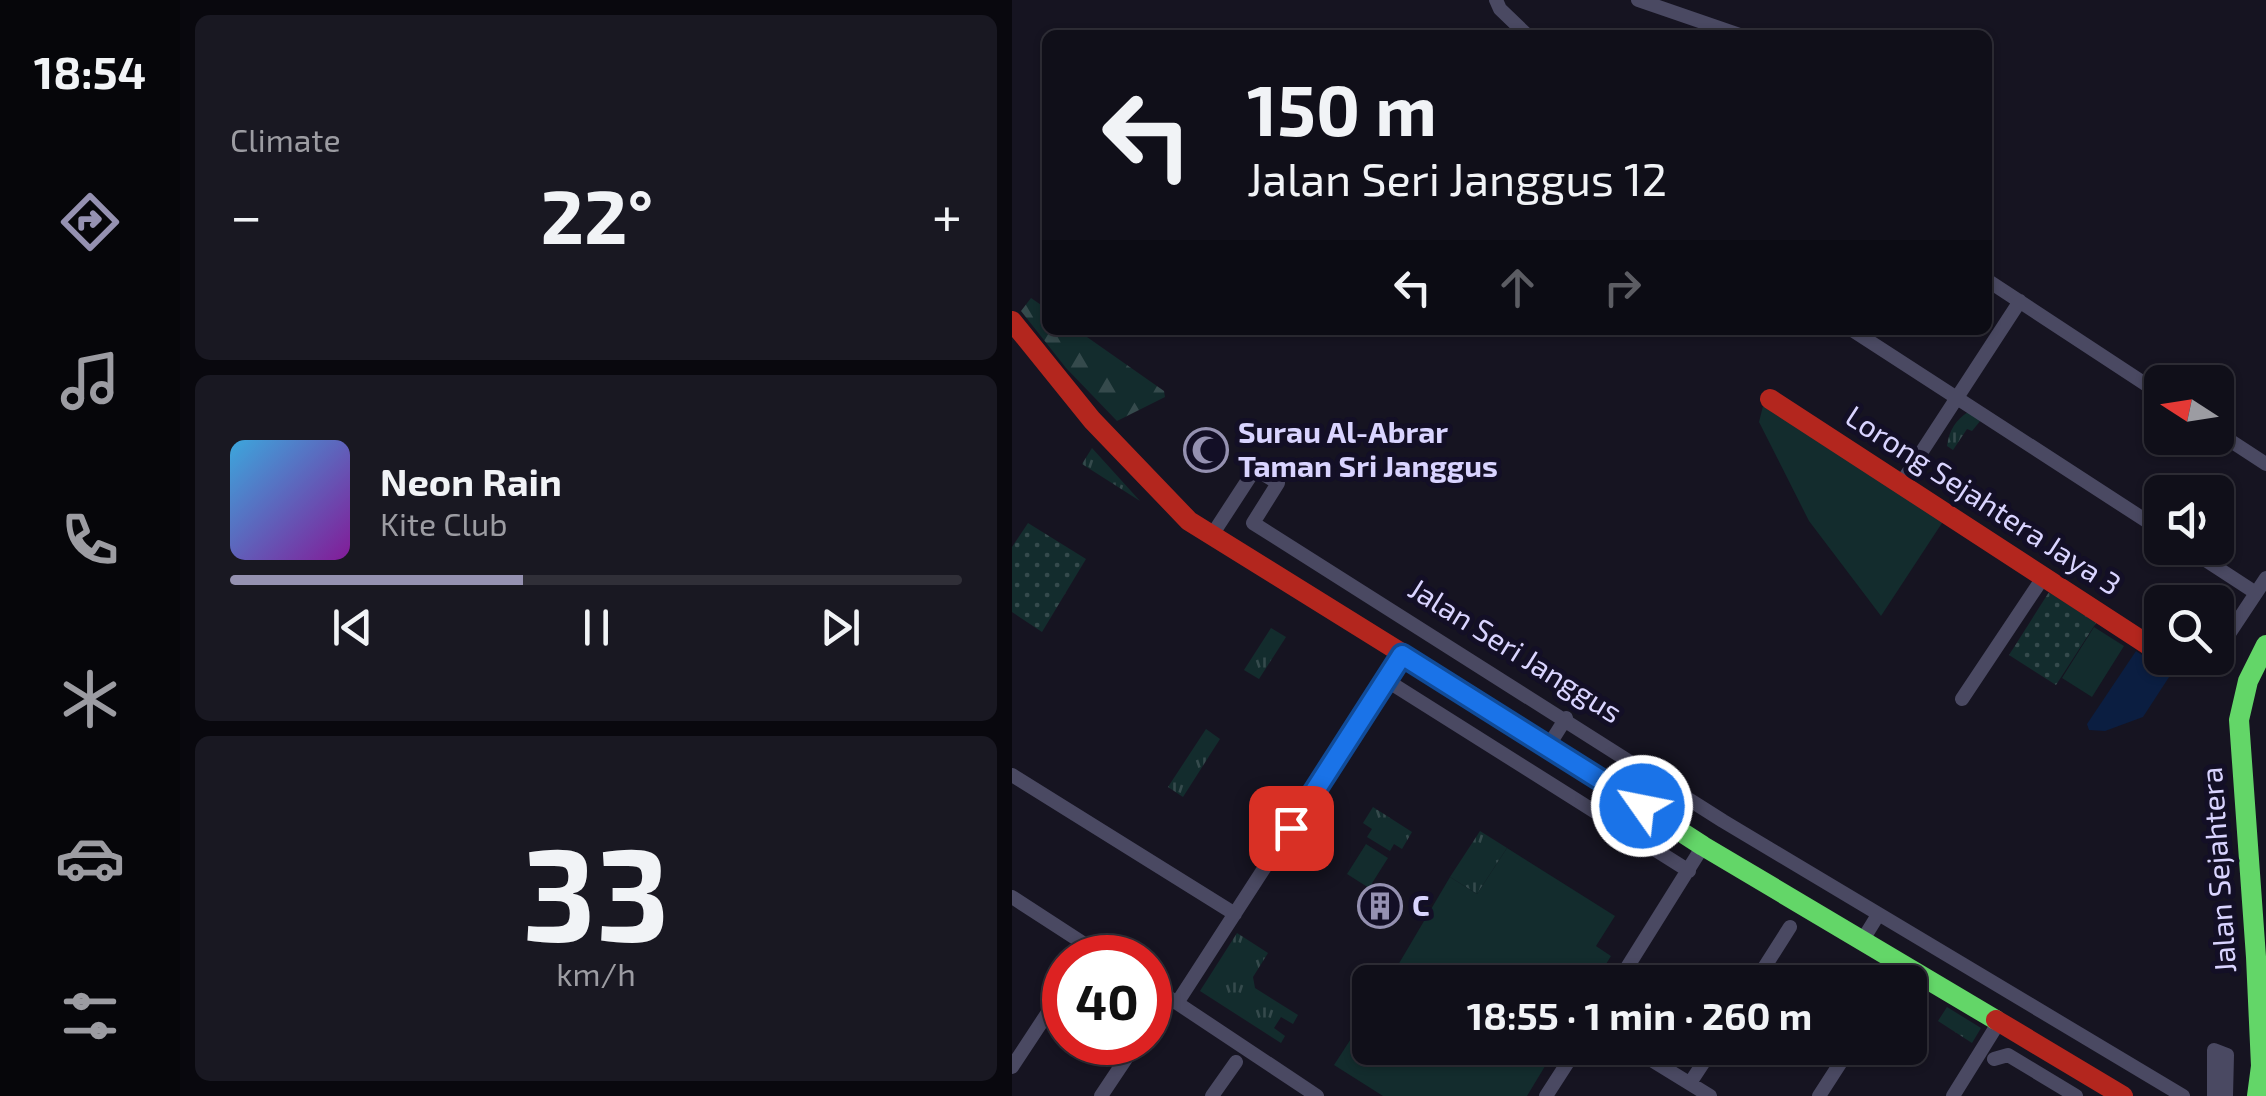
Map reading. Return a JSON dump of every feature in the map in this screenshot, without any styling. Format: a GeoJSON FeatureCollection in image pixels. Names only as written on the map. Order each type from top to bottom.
{"type":"FeatureCollection","features":[{"type":"Feature","properties":{"kind":"street"},"geometry":{"type":"LineString","coordinates":[[1496,0],[1521,30]]}},
{"type":"Feature","properties":{"kind":"street"},"geometry":{"type":"LineString","coordinates":[[1638,0],[1725,30]]}},
{"type":"Feature","properties":{"kind":"street"},"geometry":{"type":"LineString","coordinates":[[1992,283],[2144,383]]}},
{"type":"Feature","properties":{"kind":"street"},"geometry":{"type":"LineString","coordinates":[[1902,482],[2020,302]]}},
{"type":"Feature","properties":{"kind":"street","name":"Jalan Seri Janggus"},"geometry":{"type":"LineString","coordinates":[[1012,321],[1092,420],[1190,520],[1704,846],[1999,1022],[2096,1089],[2123,1096]]}},
{"type":"Feature","properties":{"kind":"street"},"geometry":{"type":"LineString","coordinates":[[1860,335],[2144,519]]}},
{"type":"Feature","properties":{"kind":"street","name":"Lorong Sejahtera Jaya 3"},"geometry":{"type":"LineString","coordinates":[[1770,399],[2144,642]]}},
{"type":"Feature","properties":{"kind":"street"},"geometry":{"type":"LineString","coordinates":[[2234,443],[2266,464]]}},
{"type":"Feature","properties":{"kind":"street","name":"Jalan Seri Janggus"},"geometry":{"type":"LineString","coordinates":[[1212,535],[1255,469],[1278,483],[1254,523],[1723,821],[2183,1096]]}},
{"type":"Feature","properties":{"kind":"street"},"geometry":{"type":"LineString","coordinates":[[2214,565],[2256,592]]}},
{"type":"Feature","properties":{"kind":"street"},"geometry":{"type":"LineString","coordinates":[[1962,699],[2044,576]]}},
{"type":"Feature","properties":{"kind":"street"},"geometry":{"type":"LineString","coordinates":[[2234,626],[2266,578]]}},
{"type":"Feature","properties":{"kind":"street","name":"Jalan Sejahtera"},"geometry":{"type":"LineString","coordinates":[[2257,1096],[2261,1066],[2261,975],[2239,720],[2253,665],[2266,645]]}},
{"type":"Feature","properties":{"kind":"street"},"geometry":{"type":"LineString","coordinates":[[1177,1003],[1402,655]]}},
{"type":"Feature","properties":{"kind":"street"},"geometry":{"type":"LineString","coordinates":[[1386,680],[1689,871]]}},
{"type":"Feature","properties":{"kind":"street"},"geometry":{"type":"LineString","coordinates":[[1549,745],[1566,718]]}},
{"type":"Feature","properties":{"kind":"street"},"geometry":{"type":"LineString","coordinates":[[1012,776],[1234,914]]}},
{"type":"Feature","properties":{"kind":"street"},"geometry":{"type":"LineString","coordinates":[[1629,965],[1704,846]]}},
{"type":"Feature","properties":{"kind":"street"},"geometry":{"type":"LineString","coordinates":[[1012,897],[1071,935]]}},
{"type":"Feature","properties":{"kind":"street"},"geometry":{"type":"LineString","coordinates":[[1862,941],[1878,915]]}},
{"type":"Feature","properties":{"kind":"street"},"geometry":{"type":"LineString","coordinates":[[1766,965],[1790,927]]}},
{"type":"Feature","properties":{"kind":"street"},"geometry":{"type":"LineString","coordinates":[[1172,1000],[1317,1096]]}},
{"type":"Feature","properties":{"kind":"street"},"geometry":{"type":"LineString","coordinates":[[1012,1067],[1042,1021]]}},
{"type":"Feature","properties":{"kind":"street"},"geometry":{"type":"LineString","coordinates":[[1953,1096],[1999,1022]]}},
{"type":"Feature","properties":{"kind":"street"},"geometry":{"type":"LineString","coordinates":[[2214,1096],[2214,1050],[2226,1056],[2226,1096]]}},
{"type":"Feature","properties":{"kind":"street"},"geometry":{"type":"LineString","coordinates":[[1994,1059],[2008,1055],[2076,1096]]}},
{"type":"Feature","properties":{"kind":"street"},"geometry":{"type":"LineString","coordinates":[[1212,1096],[1236,1062]]}},
{"type":"Feature","properties":{"kind":"street"},"geometry":{"type":"LineString","coordinates":[[1100,1096],[1121,1065]]}},
{"type":"Feature","properties":{"kind":"street"},"geometry":{"type":"LineString","coordinates":[[1546,1096],[1566,1065]]}},
{"type":"Feature","properties":{"kind":"street"},"geometry":{"type":"LineString","coordinates":[[1659,1065],[1710,1096]]}},
{"type":"Feature","properties":{"kind":"street"},"geometry":{"type":"LineString","coordinates":[[1690,1084],[1702,1065]]}},
{"type":"Feature","properties":{"kind":"street"},"geometry":{"type":"LineString","coordinates":[[1819,1096],[1839,1065]]}},
{"type":"Feature","properties":{"kind":"green space"},"geometry":{"type":"Polygon","coordinates":[[[1031,298],[1042,306],[1042,335],[1084,335],[1164,391],[1165,397],[1117,421],[1066,368],[1021,311],[1031,298]]]}},
{"type":"Feature","properties":{"kind":"green space"},"geometry":{"type":"Polygon","coordinates":[[[1764,402],[1944,520],[1881,616],[1809,521],[1759,422],[1764,402]]]}},
{"type":"Feature","properties":{"kind":"green space"},"geometry":{"type":"Polygon","coordinates":[[[1968,412],[1981,420],[1972,431],[1967,429],[1953,450],[1947,446],[1949,435],[1968,412]]]}},
{"type":"Feature","properties":{"kind":"green space"},"geometry":{"type":"Polygon","coordinates":[[[1092,448],[1140,501],[1082,464],[1092,448]]]}},
{"type":"Feature","properties":{"kind":"green space"},"geometry":{"type":"Polygon","coordinates":[[[1028,523],[1086,559],[1042,632],[1012,612],[1012,547],[1028,523]]]}},
{"type":"Feature","properties":{"kind":"green space"},"geometry":{"type":"Polygon","coordinates":[[[2049,592],[2096,623],[2056,685],[2009,655],[2049,592]]]}},
{"type":"Feature","properties":{"kind":"green space"},"geometry":{"type":"Polygon","coordinates":[[[2094,627],[2124,646],[2092,697],[2062,678],[2094,627]]]}},
{"type":"Feature","properties":{"kind":"green space"},"geometry":{"type":"Polygon","coordinates":[[[1271,628],[1286,637],[1259,679],[1244,670],[1271,628]]]}},
{"type":"Feature","properties":{"kind":"green space"},"geometry":{"type":"Polygon","coordinates":[[[1206,729],[1220,739],[1183,797],[1168,787],[1206,729]]]}},
{"type":"Feature","properties":{"kind":"green space"},"geometry":{"type":"Polygon","coordinates":[[[1373,807],[1412,832],[1402,849],[1394,844],[1390,851],[1367,837],[1372,829],[1363,823],[1373,807]]]}},
{"type":"Feature","properties":{"kind":"green space"},"geometry":{"type":"Polygon","coordinates":[[[1480,831],[1507,848],[1477,894],[1450,877],[1480,831]]]}},
{"type":"Feature","properties":{"kind":"green space"},"geometry":{"type":"Polygon","coordinates":[[[1366,844],[1388,858],[1369,888],[1347,874],[1366,844]]]}},
{"type":"Feature","properties":{"kind":"green space"},"geometry":{"type":"Polygon","coordinates":[[[1507,848],[1615,916],[1596,946],[1611,956],[1605,965],[1398,965],[1450,877],[1477,894],[1507,848]]]}},
{"type":"Feature","properties":{"kind":"green space"},"geometry":{"type":"Polygon","coordinates":[[[1237,933],[1268,953],[1253,977],[1255,988],[1298,1015],[1293,1024],[1281,1017],[1274,1028],[1285,1036],[1281,1043],[1200,991],[1237,933]]]}},
{"type":"Feature","properties":{"kind":"green space"},"geometry":{"type":"Polygon","coordinates":[[[1947,1007],[1981,1028],[1972,1043],[1938,1021],[1947,1007]]]}},
{"type":"Feature","properties":{"kind":"green space"},"geometry":{"type":"Polygon","coordinates":[[[1352,1037],[1352,1065],[1546,1065],[1527,1096],[1383,1096],[1334,1065],[1352,1037]]]}},
{"type":"Feature","properties":{"kind":"water"},"geometry":{"type":"Polygon","coordinates":[[[2136,651],[2144,656],[2144,675],[2170,675],[2143,717],[2105,731],[2089,730],[2087,724],[2136,651]]]}},
{"type":"Feature","properties":{"kind":"traffic: fast"},"geometry":{"type":"LineString","coordinates":[[2257,1096],[2261,1066],[2256,957],[2239,720],[2248,681],[2266,645]]}},
{"type":"Feature","properties":{"kind":"traffic: fast"},"geometry":{"type":"LineString","coordinates":[[1469,695],[1703,846],[1996,1020]]}},
{"type":"Feature","properties":{"kind":"traffic: jam"},"geometry":{"type":"LineString","coordinates":[[1012,321],[1092,420],[1189,521],[1469,695]]}},
{"type":"Feature","properties":{"kind":"traffic: jam"},"geometry":{"type":"LineString","coordinates":[[1770,399],[2144,642]]}},
{"type":"Feature","properties":{"kind":"traffic: jam"},"geometry":{"type":"LineString","coordinates":[[1996,1020],[2123,1096]]}},
{"type":"Feature","properties":{"kind":"place","name":"Surau Al-Abrar Taman Sri Janggus"},"geometry":{"type":"Point","coordinates":[1206,450]}},
{"type":"Feature","properties":{"kind":"place","name":"C"},"geometry":{"type":"Point","coordinates":[1380,906]}},
{"type":"Feature","properties":{"kind":"route"},"geometry":{"type":"LineString","coordinates":[[1291,828],[1402,655],[1642,806]]}}]}
